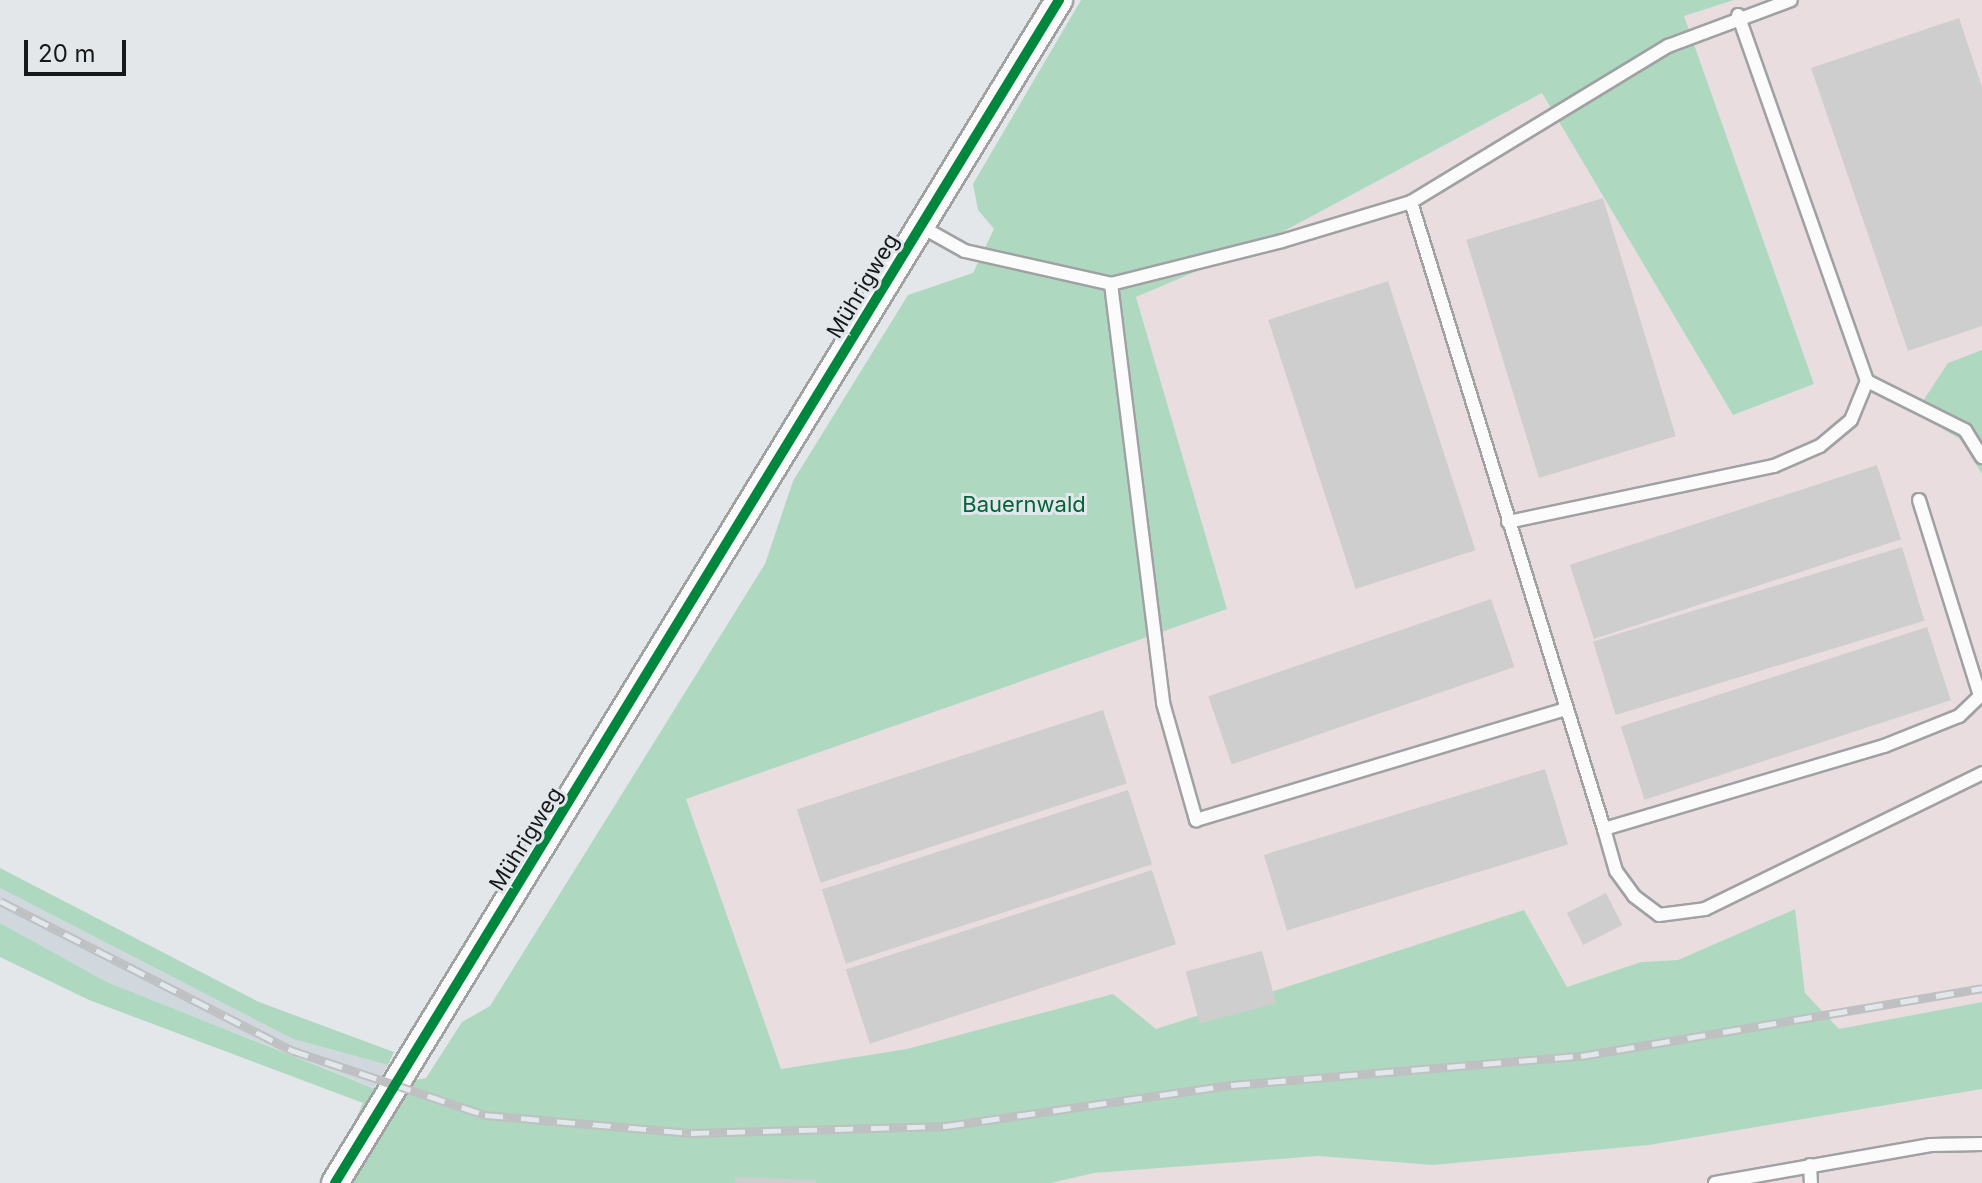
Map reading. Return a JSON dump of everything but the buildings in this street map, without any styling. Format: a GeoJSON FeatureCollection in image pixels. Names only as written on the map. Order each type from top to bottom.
{"type":"FeatureCollection","features":[{"type":"Feature","properties":{"kind":"street","name":"Mührigweg"},"geometry":{"type":"LineString","coordinates":[[335,1183],[1059,0]]}},
{"type":"Feature","properties":{"kind":"lane"},"geometry":{"type":"LineString","coordinates":[[922,227],[965,251],[1111,284],[1411,202],[1668,46],[1738,15],[1791,0]]}},
{"type":"Feature","properties":{"kind":"lane"},"geometry":{"type":"LineString","coordinates":[[1508,522],[1774,466],[1820,446],[1851,420],[1867,381],[1738,15]]}},
{"type":"Feature","properties":{"kind":"lane"},"geometry":{"type":"LineString","coordinates":[[1411,202],[1616,871],[1634,896],[1659,915],[1705,909],[1982,773]]}},
{"type":"Feature","properties":{"kind":"lane"},"geometry":{"type":"LineString","coordinates":[[1111,284],[1163,703],[1196,820],[1567,709]]}},
{"type":"Feature","properties":{"kind":"lane"},"geometry":{"type":"LineString","coordinates":[[1867,381],[1965,430],[1982,457]]}},
{"type":"Feature","properties":{"kind":"lane"},"geometry":{"type":"LineString","coordinates":[[1604,829],[1884,746],[1959,716],[1980,696],[1919,500]]}},
{"type":"Feature","properties":{"kind":"lane"},"geometry":{"type":"LineString","coordinates":[[1715,1183],[1810,1165],[1982,1144]]}},
{"type":"Feature","properties":{"kind":"lane"},"geometry":{"type":"LineString","coordinates":[[1810,1165],[1811,1183]]}},
{"type":"Feature","properties":{"kind":"shaded area"},"geometry":{"type":"Polygon","coordinates":[[[1734,0],[1982,0],[1982,350],[1948,363],[1960,439],[1982,474],[1982,1002],[1839,1029],[1805,993],[1794,909],[1678,960],[1641,962],[1567,987],[1524,911],[1156,1029],[907,1049],[781,1069],[685,799],[1227,609],[1136,297],[1258,245],[1542,93],[1733,415],[1814,384],[1684,16],[1734,0]]]}},
{"type":"Feature","properties":{"kind":"shaded area"},"geometry":{"type":"Polygon","coordinates":[[[0,888],[293,1039],[388,1065],[374,1088],[107,982],[0,923],[0,888]]]}},
{"type":"Feature","properties":{"kind":"shaded area"},"geometry":{"type":"Polygon","coordinates":[[[1982,1089],[1982,1183],[1051,1183],[1094,1173],[1318,1156],[1433,1165],[1649,1145],[1982,1089]]]}},
{"type":"Feature","properties":{"kind":"green space","name":"Bauernwald"},"geometry":{"type":"Polygon","coordinates":[[[1081,0],[1734,0],[1684,16],[1814,384],[1733,415],[1542,93],[1258,245],[1136,297],[1227,609],[686,799],[781,1069],[907,1049],[1113,994],[1156,1029],[1524,910],[1567,987],[1641,962],[1678,960],[1795,909],[1805,993],[1839,1029],[1982,1002],[1982,1089],[1649,1145],[1433,1165],[1318,1156],[1094,1173],[1051,1183],[327,1183],[363,1103],[89,1000],[0,957],[0,923],[107,982],[373,1088],[426,1078],[462,1022],[490,1006],[765,564],[793,481],[908,295],[973,273],[994,229],[978,210],[973,184],[1081,0]]]}},
{"type":"Feature","properties":{"kind":"green space"},"geometry":{"type":"Polygon","coordinates":[[[1982,350],[1982,474],[1960,439],[1915,413],[1948,363],[1982,350]]]}},
{"type":"Feature","properties":{"kind":"green space"},"geometry":{"type":"Polygon","coordinates":[[[0,868],[259,1002],[394,1052],[388,1065],[293,1039],[0,888],[0,868]]]}},
{"type":"Feature","properties":{"kind":"railway"},"geometry":{"type":"LineString","coordinates":[[0,901],[291,1050],[485,1115],[691,1133],[946,1126],[1232,1085],[1581,1056],[1982,988]]}},
{"type":"Feature","properties":{"kind":"cycle path"},"geometry":{"type":"LineString","coordinates":[[335,1183],[1059,0]]}}]}
